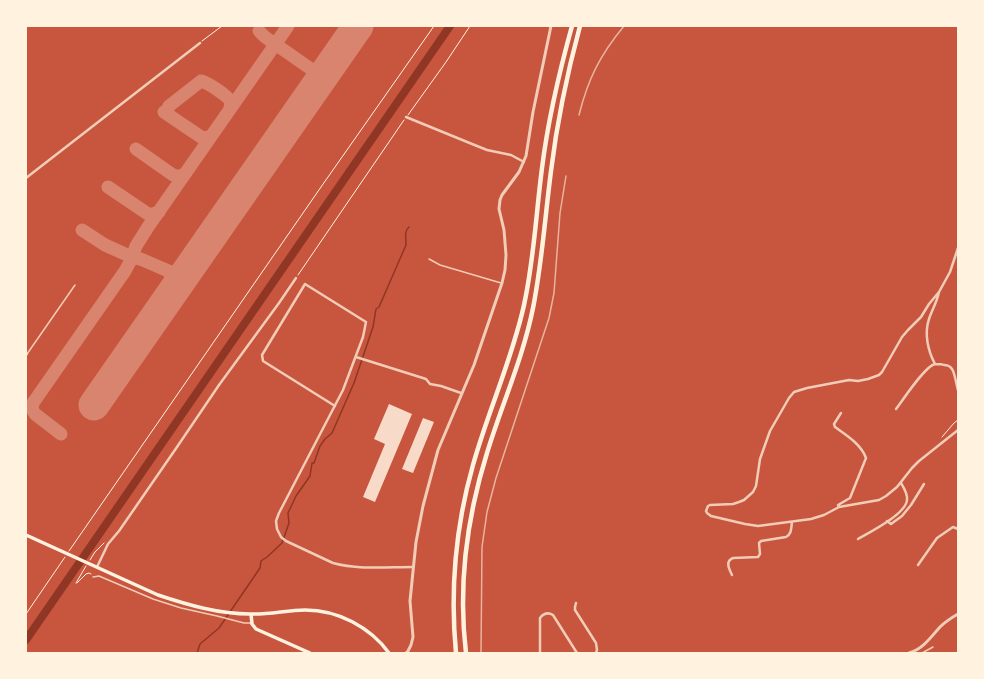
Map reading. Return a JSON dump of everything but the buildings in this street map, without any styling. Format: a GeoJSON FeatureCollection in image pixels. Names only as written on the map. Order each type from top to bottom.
{"type":"FeatureCollection","features":[{"type":"Feature","properties":{"kind":"highway"},"geometry":{"type":"LineString","coordinates":[[456,653],[454,630],[454,583],[459,530],[465,494],[481,439],[511,356],[524,306],[531,266],[542,170],[549,126],[555,94],[572,26]]}},
{"type":"Feature","properties":{"kind":"highway"},"geometry":{"type":"LineString","coordinates":[[466,653],[464,597],[466,554],[472,514],[486,455],[519,361],[532,310],[542,255],[554,144],[580,26]]}},
{"type":"Feature","properties":{"kind":"main road"},"geometry":{"type":"LineString","coordinates":[[26,535],[158,595],[198,608],[251,614],[306,610],[322,611],[338,616],[352,621],[366,630],[379,640],[390,653]]}},
{"type":"Feature","properties":{"kind":"main road"},"geometry":{"type":"LineString","coordinates":[[251,614],[252,624],[256,629],[310,653]]}},
{"type":"Feature","properties":{"kind":"street"},"geometry":{"type":"LineString","coordinates":[[406,653],[411,645],[413,637],[410,601],[413,567],[423,506],[438,450],[474,365],[502,283],[506,255],[504,230],[499,209],[500,200],[519,172],[526,156],[533,112],[551,26]]}},
{"type":"Feature","properties":{"kind":"street"},"geometry":{"type":"LineString","coordinates":[[26,178],[200,43]]}},
{"type":"Feature","properties":{"kind":"street"},"geometry":{"type":"LineString","coordinates":[[406,117],[476,146],[511,155],[524,162]]}},
{"type":"Feature","properties":{"kind":"street"},"geometry":{"type":"LineString","coordinates":[[958,248],[950,272],[939,292],[921,317],[902,337],[879,375],[868,380],[849,380],[794,392],[770,431],[760,459],[756,486],[753,492],[744,500],[733,504],[710,505],[708,506],[706,512],[711,516],[758,526],[815,518],[838,507],[883,498],[901,483],[912,468],[958,430]]}},
{"type":"Feature","properties":{"kind":"street"},"geometry":{"type":"LineString","coordinates":[[95,566],[108,544],[177,447],[219,384],[275,309],[296,278]]}},
{"type":"Feature","properties":{"kind":"street"},"geometry":{"type":"LineString","coordinates":[[335,406],[263,361],[262,354],[305,284],[366,322],[363,337],[343,390],[335,406],[279,513],[276,521],[277,529],[281,537],[286,542],[340,565],[355,567],[413,567]]}},
{"type":"Feature","properties":{"kind":"street"},"geometry":{"type":"LineString","coordinates":[[935,364],[928,349],[927,333],[928,320],[939,292]]}},
{"type":"Feature","properties":{"kind":"street"},"geometry":{"type":"LineString","coordinates":[[356,357],[426,379],[430,384],[461,393]]}},
{"type":"Feature","properties":{"kind":"street"},"geometry":{"type":"LineString","coordinates":[[896,409],[920,376],[935,364],[949,366],[954,371],[958,390]]}},
{"type":"Feature","properties":{"kind":"street"},"geometry":{"type":"LineString","coordinates":[[954,371],[958,369]]}},
{"type":"Feature","properties":{"kind":"street"},"geometry":{"type":"LineString","coordinates":[[838,507],[838,505],[850,498],[866,458],[864,452],[835,427],[834,424],[841,413]]}},
{"type":"Feature","properties":{"kind":"street"},"geometry":{"type":"LineString","coordinates":[[858,539],[904,509],[908,496],[901,483]]}},
{"type":"Feature","properties":{"kind":"street"},"geometry":{"type":"LineString","coordinates":[[887,521],[890,524],[902,516],[912,506],[924,484]]}},
{"type":"Feature","properties":{"kind":"street"},"geometry":{"type":"LineString","coordinates":[[732,575],[728,563],[730,559],[758,557],[760,554],[760,541],[786,537],[791,533],[792,522]]}},
{"type":"Feature","properties":{"kind":"street"},"geometry":{"type":"LineString","coordinates":[[918,565],[937,538],[952,527],[958,529]]}},
{"type":"Feature","properties":{"kind":"street"},"geometry":{"type":"LineString","coordinates":[[576,603],[575,610],[596,643],[596,653]]}},
{"type":"Feature","properties":{"kind":"street"},"geometry":{"type":"LineString","coordinates":[[540,653],[540,618],[542,614],[546,613],[553,615],[577,653]]}},
{"type":"Feature","properties":{"kind":"street"},"geometry":{"type":"LineString","coordinates":[[909,653],[923,646],[945,622],[958,614]]}},
{"type":"Feature","properties":{"kind":"lane"},"geometry":{"type":"LineString","coordinates":[[430,259],[440,265],[502,283]]}},
{"type":"Feature","properties":{"kind":"lane"},"geometry":{"type":"LineString","coordinates":[[26,353],[75,284]]}},
{"type":"Feature","properties":{"kind":"lane"},"geometry":{"type":"LineString","coordinates":[[93,577],[98,576],[174,606],[252,624]]}},
{"type":"Feature","properties":{"kind":"lane"},"geometry":{"type":"LineString","coordinates":[[922,653],[933,647]]}},
{"type":"Feature","properties":{"kind":"path"},"geometry":{"type":"LineString","coordinates":[[200,43],[222,26]]}},
{"type":"Feature","properties":{"kind":"path"},"geometry":{"type":"LineString","coordinates":[[26,614],[434,26]]}},
{"type":"Feature","properties":{"kind":"path"},"geometry":{"type":"LineString","coordinates":[[296,278],[470,26]]}},
{"type":"Feature","properties":{"kind":"path"},"geometry":{"type":"LineString","coordinates":[[938,446],[945,433],[958,420]]}},
{"type":"Feature","properties":{"kind":"path"},"geometry":{"type":"LineString","coordinates":[[93,577],[88,573],[76,583],[95,552],[105,542]]}},
{"type":"Feature","properties":{"kind":"waterway"},"geometry":{"type":"LineString","coordinates":[[26,640],[450,26]]}},
{"type":"Feature","properties":{"kind":"waterway"},"geometry":{"type":"LineString","coordinates":[[197,653],[200,644],[219,628],[260,568],[261,561],[282,543],[289,523],[288,513],[296,496],[310,476],[312,463],[314,463],[320,446],[332,433],[354,383],[373,327],[376,309],[379,307],[406,245],[406,233],[409,227]]}},
{"type":"Feature","properties":{"kind":"taxiway"},"geometry":{"type":"LineString","coordinates":[[61,434],[35,414],[32,409],[33,403],[125,271],[136,246],[148,227],[288,26]]}},
{"type":"Feature","properties":{"kind":"taxiway"},"geometry":{"type":"LineString","coordinates":[[259,31],[265,37],[311,69]]}},
{"type":"Feature","properties":{"kind":"taxiway"},"geometry":{"type":"LineString","coordinates":[[313,91],[316,80],[315,74],[311,69],[320,71],[328,67],[333,62]]}},
{"type":"Feature","properties":{"kind":"taxiway"},"geometry":{"type":"LineString","coordinates":[[170,116],[167,111],[169,106],[201,81],[212,86],[230,101],[231,104],[229,110]]}},
{"type":"Feature","properties":{"kind":"taxiway"},"geometry":{"type":"LineString","coordinates":[[164,112],[201,137],[207,138],[212,135]]}},
{"type":"Feature","properties":{"kind":"taxiway"},"geometry":{"type":"LineString","coordinates":[[136,149],[173,175],[180,176],[186,173]]}},
{"type":"Feature","properties":{"kind":"taxiway"},"geometry":{"type":"LineString","coordinates":[[108,187],[148,214],[159,212]]}},
{"type":"Feature","properties":{"kind":"taxiway"},"geometry":{"type":"LineString","coordinates":[[82,230],[105,245],[166,270]]}},
{"type":"Feature","properties":{"kind":"taxiway"},"geometry":{"type":"LineString","coordinates":[[163,306],[172,292],[175,283],[171,274],[166,270],[177,273],[184,272],[197,258]]}},
{"type":"Feature","properties":{"kind":"runway"},"geometry":{"type":"LineString","coordinates":[[94,405],[358,26]]}},
{"type":"Feature","properties":{"kind":"railway"},"geometry":{"type":"LineString","coordinates":[[579,115],[586,90],[596,68],[608,47],[624,26]]}},
{"type":"Feature","properties":{"kind":"railway"},"geometry":{"type":"LineString","coordinates":[[481,653],[482,547],[487,512],[496,478],[549,318],[554,293],[560,213],[566,176]]}}]}
